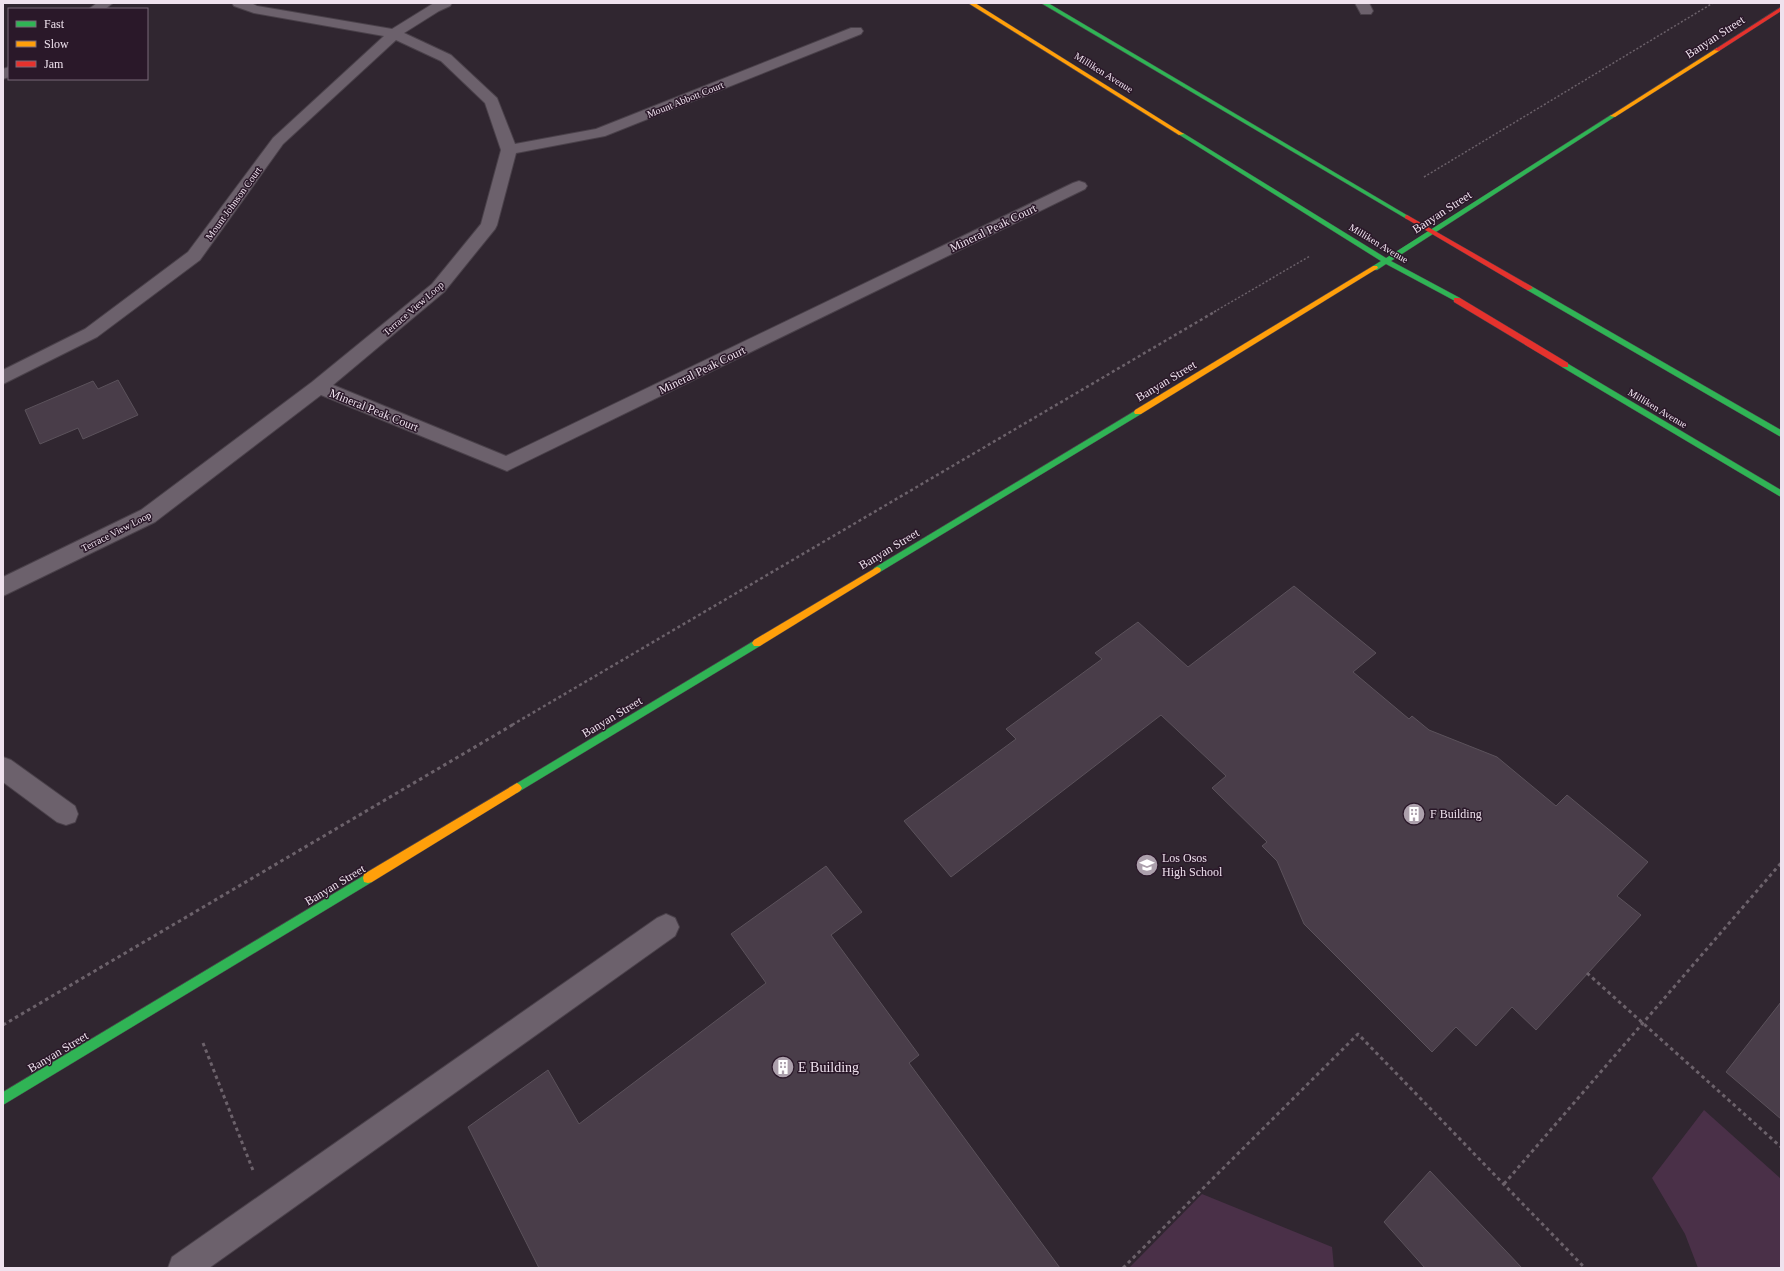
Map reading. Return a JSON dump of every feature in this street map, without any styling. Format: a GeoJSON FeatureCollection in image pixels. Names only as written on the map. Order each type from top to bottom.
{"type":"FeatureCollection","features":[{"type":"Feature","properties":{"kind":"main road","name":"Milliken Avenue"},"geometry":{"type":"LineString","coordinates":[[971,3],[1386,261],[1464,304],[1781,494]]}},
{"type":"Feature","properties":{"kind":"main road"},"geometry":{"type":"LineString","coordinates":[[1044,3],[1432,232],[1781,434]]}},
{"type":"Feature","properties":{"kind":"main road","name":"Banyan Street"},"geometry":{"type":"LineString","coordinates":[[3,1099],[1386,261],[1781,9]]}},
{"type":"Feature","properties":{"kind":"street"},"geometry":{"type":"LineString","coordinates":[[239,3],[254,9],[394,34],[446,58],[492,101],[509,150]]}},
{"type":"Feature","properties":{"kind":"street","name":"Mount Johnson Court"},"geometry":{"type":"LineString","coordinates":[[3,378],[92,333],[194,256],[278,141],[394,34],[434,8],[445,3]]}},
{"type":"Feature","properties":{"kind":"street","name":"Mount Abbott Court"},"geometry":{"type":"LineString","coordinates":[[509,150],[600,133],[856,31]]}},
{"type":"Feature","properties":{"kind":"street","name":"Terrace View Loop"},"geometry":{"type":"LineString","coordinates":[[3,587],[148,516],[318,387],[438,288],[489,225],[509,150]]}},
{"type":"Feature","properties":{"kind":"street","name":"Mineral Peak Court"},"geometry":{"type":"LineString","coordinates":[[318,387],[507,464],[1079,186]]}},
{"type":"Feature","properties":{"kind":"street"},"geometry":{"type":"LineString","coordinates":[[3,768],[66,814]]}},
{"type":"Feature","properties":{"kind":"street"},"geometry":{"type":"LineString","coordinates":[[183,1268],[666,927]]}},
{"type":"Feature","properties":{"kind":"path"},"geometry":{"type":"LineString","coordinates":[[1424,177],[1712,3]]}},
{"type":"Feature","properties":{"kind":"path"},"geometry":{"type":"LineString","coordinates":[[3,1025],[1310,256]]}},
{"type":"Feature","properties":{"kind":"path"},"geometry":{"type":"LineString","coordinates":[[1504,1184],[1781,863]]}},
{"type":"Feature","properties":{"kind":"path"},"geometry":{"type":"LineString","coordinates":[[1587,973],[1642,1024],[1781,1147]]}},
{"type":"Feature","properties":{"kind":"path"},"geometry":{"type":"LineString","coordinates":[[1123,1268],[1358,1034],[1585,1268]]}},
{"type":"Feature","properties":{"kind":"path"},"geometry":{"type":"LineString","coordinates":[[203,1043],[256,1178]]}},
{"type":"Feature","properties":{"kind":"shaded area"},"geometry":{"type":"Polygon","coordinates":[[[1704,1110],[1781,1179],[1781,1268],[1698,1268],[1685,1234],[1652,1178],[1704,1110]]]}},
{"type":"Feature","properties":{"kind":"shaded area"},"geometry":{"type":"Polygon","coordinates":[[[1202,1194],[1332,1247],[1334,1268],[1129,1268],[1202,1194]]]}},
{"type":"Feature","properties":{"kind":"building"},"geometry":{"type":"Polygon","coordinates":[[[118,380],[138,415],[83,439],[78,428],[40,444],[25,410],[93,381],[98,389],[118,380]]]}},
{"type":"Feature","properties":{"kind":"building","name":"F Building"},"geometry":{"type":"Polygon","coordinates":[[[1294,586],[1376,653],[1353,672],[1409,719],[1412,716],[1429,730],[1497,757],[1556,806],[1567,795],[1648,862],[1617,896],[1641,915],[1536,1030],[1512,1007],[1476,1046],[1456,1027],[1432,1052],[1304,924],[1277,861],[1262,846],[1267,842],[1212,788],[1226,776],[1161,715],[951,877],[904,821],[1016,739],[1006,729],[1102,659],[1095,653],[1138,622],[1188,667],[1294,586]]]}},
{"type":"Feature","properties":{"kind":"building","name":"E Building"},"geometry":{"type":"Polygon","coordinates":[[[826,866],[862,912],[831,935],[919,1055],[909,1063],[1060,1268],[539,1268],[468,1127],[548,1070],[579,1124],[766,983],[731,934],[826,866]]]}},
{"type":"Feature","properties":{"kind":"building"},"geometry":{"type":"Polygon","coordinates":[[[1781,1002],[1781,1119],[1726,1072],[1781,1002]]]}},
{"type":"Feature","properties":{"kind":"building"},"geometry":{"type":"Polygon","coordinates":[[[1430,1171],[1522,1268],[1425,1268],[1384,1222],[1430,1171]]]}},
{"type":"Feature","properties":{"kind":"traffic: fast"},"geometry":{"type":"LineString","coordinates":[[1044,3],[1407,217]]}},
{"type":"Feature","properties":{"kind":"traffic: fast"},"geometry":{"type":"LineString","coordinates":[[1375,268],[1613,116]]}},
{"type":"Feature","properties":{"kind":"traffic: fast"},"geometry":{"type":"LineString","coordinates":[[1181,134],[1386,261],[1457,300]]}},
{"type":"Feature","properties":{"kind":"traffic: fast"},"geometry":{"type":"LineString","coordinates":[[1529,288],[1781,434]]}},
{"type":"Feature","properties":{"kind":"traffic: fast"},"geometry":{"type":"LineString","coordinates":[[1565,365],[1781,494]]}},
{"type":"Feature","properties":{"kind":"traffic: fast"},"geometry":{"type":"LineString","coordinates":[[877,570],[1138,412]]}},
{"type":"Feature","properties":{"kind":"traffic: fast"},"geometry":{"type":"LineString","coordinates":[[517,788],[757,643]]}},
{"type":"Feature","properties":{"kind":"traffic: fast"},"geometry":{"type":"LineString","coordinates":[[3,1099],[368,878]]}},
{"type":"Feature","properties":{"kind":"traffic: slow"},"geometry":{"type":"LineString","coordinates":[[971,3],[1181,134]]}},
{"type":"Feature","properties":{"kind":"traffic: slow"},"geometry":{"type":"LineString","coordinates":[[1613,116],[1717,50]]}},
{"type":"Feature","properties":{"kind":"traffic: slow"},"geometry":{"type":"LineString","coordinates":[[1138,412],[1375,268]]}},
{"type":"Feature","properties":{"kind":"traffic: slow"},"geometry":{"type":"LineString","coordinates":[[757,643],[877,570]]}},
{"type":"Feature","properties":{"kind":"traffic: slow"},"geometry":{"type":"LineString","coordinates":[[368,878],[517,788]]}},
{"type":"Feature","properties":{"kind":"traffic: jam"},"geometry":{"type":"LineString","coordinates":[[1717,50],[1781,9]]}},
{"type":"Feature","properties":{"kind":"traffic: jam"},"geometry":{"type":"LineString","coordinates":[[1407,217],[1529,288]]}},
{"type":"Feature","properties":{"kind":"traffic: jam"},"geometry":{"type":"LineString","coordinates":[[1457,300],[1565,365]]}},
{"type":"Feature","properties":{"kind":"place","name":"F Building"},"geometry":{"type":"Point","coordinates":[1414,814]}},
{"type":"Feature","properties":{"kind":"place","name":"Los Osos High School"},"geometry":{"type":"Point","coordinates":[1147,865]}},
{"type":"Feature","properties":{"kind":"place","name":"E Building"},"geometry":{"type":"Point","coordinates":[783,1067]}}]}
